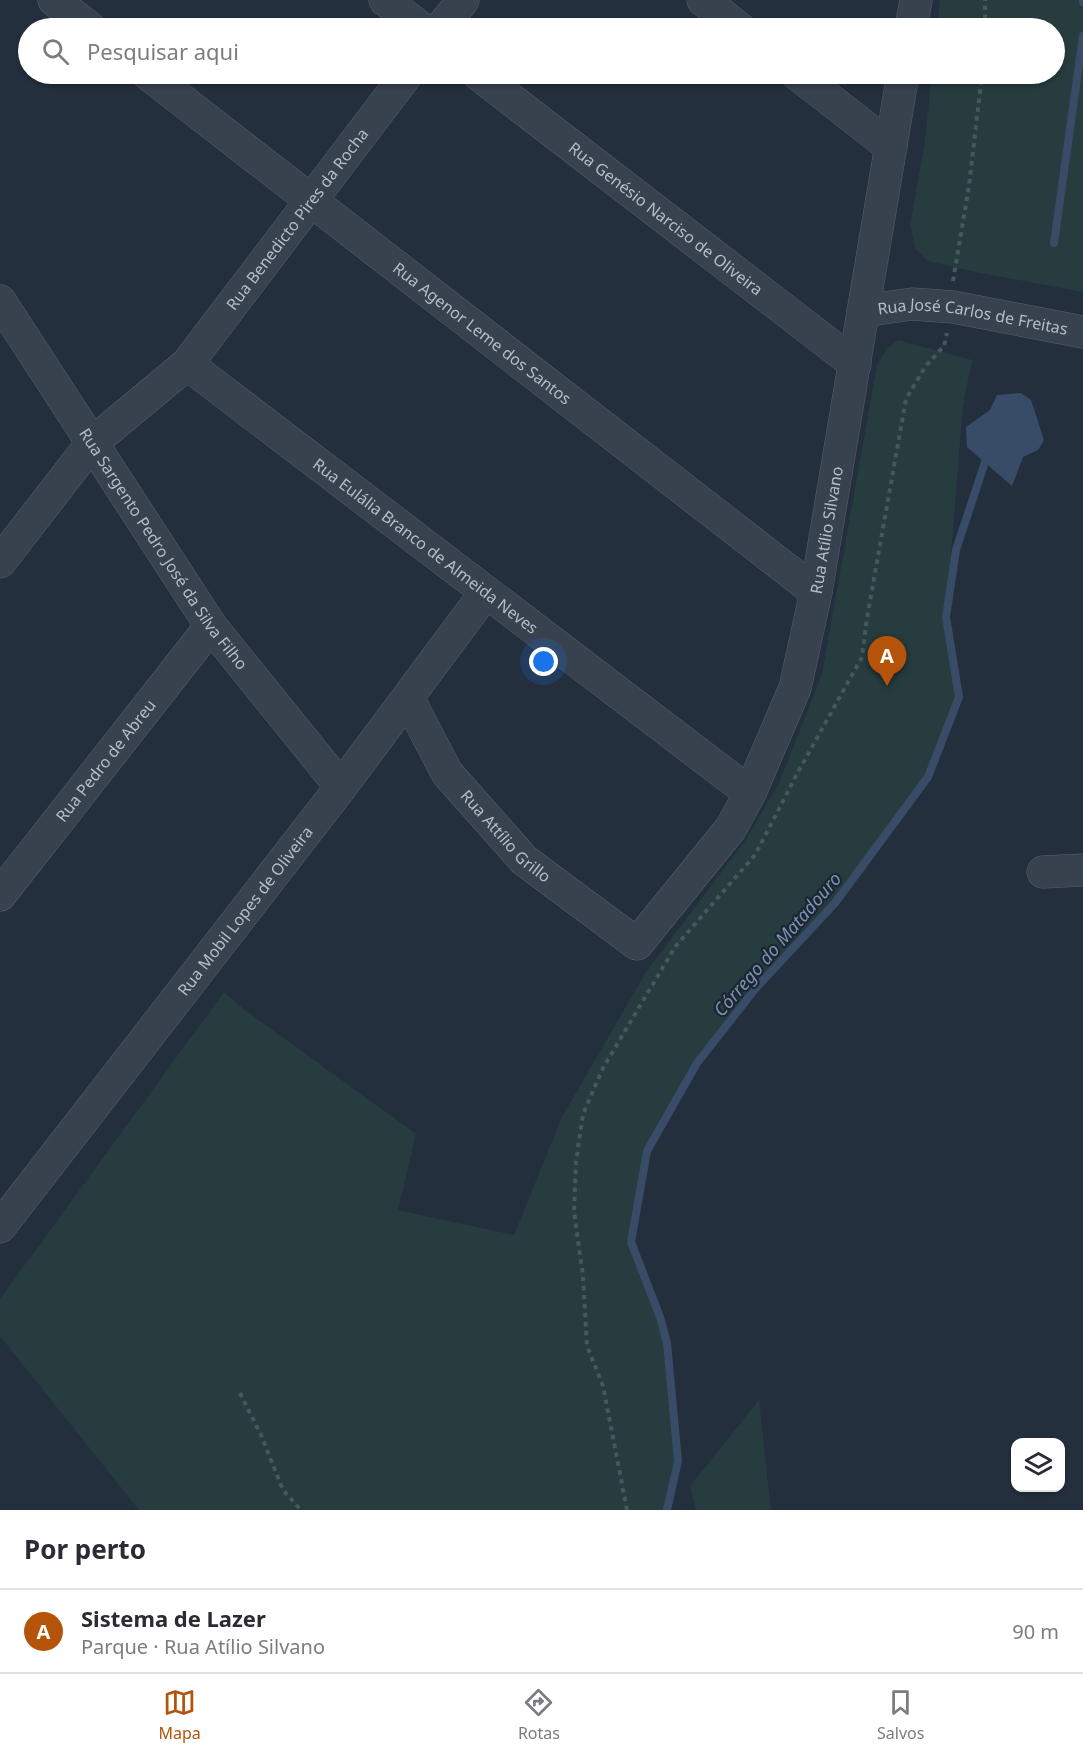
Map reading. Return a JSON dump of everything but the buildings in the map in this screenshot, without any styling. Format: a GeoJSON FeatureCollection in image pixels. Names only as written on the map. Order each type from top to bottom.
{"type":"FeatureCollection","features":[{"type":"Feature","properties":{"kind":"street"},"geometry":{"type":"LineString","coordinates":[[54,0],[77,18]]}},
{"type":"Feature","properties":{"kind":"street"},"geometry":{"type":"LineString","coordinates":[[385,0],[408,18]]}},
{"type":"Feature","properties":{"kind":"street"},"geometry":{"type":"LineString","coordinates":[[449,18],[463,0]]}},
{"type":"Feature","properties":{"kind":"street"},"geometry":{"type":"LineString","coordinates":[[703,0],[726,18]]}},
{"type":"Feature","properties":{"kind":"street"},"geometry":{"type":"LineString","coordinates":[[913,18],[916,0]]}},
{"type":"Feature","properties":{"kind":"street","name":"Rua Agenor Leme dos Santos"},"geometry":{"type":"LineString","coordinates":[[161,84],[816,592]]}},
{"type":"Feature","properties":{"kind":"street","name":"Rua Benedicto Pires da Rocha"},"geometry":{"type":"LineString","coordinates":[[0,562],[92,443],[187,364],[399,84]]}},
{"type":"Feature","properties":{"kind":"street","name":"Rua Genésio Narciso de Oliveira"},"geometry":{"type":"LineString","coordinates":[[491,84],[855,364]]}},
{"type":"Feature","properties":{"kind":"street"},"geometry":{"type":"LineString","coordinates":[[810,84],[891,147]]}},
{"type":"Feature","properties":{"kind":"street","name":"Rua Atílio Silvano"},"geometry":{"type":"LineString","coordinates":[[637,944],[731,828],[750,793],[795,688],[816,592],[901,84]]}},
{"type":"Feature","properties":{"kind":"street","name":"Rua Sargento Pedro José da Silva Filho"},"geometry":{"type":"LineString","coordinates":[[0,301],[211,626],[341,787]]}},
{"type":"Feature","properties":{"kind":"street","name":"Rua José Carlos de Freitas"},"geometry":{"type":"LineString","coordinates":[[863,311],[912,304],[953,307],[1083,332]]}},
{"type":"Feature","properties":{"kind":"street","name":"Rua Eulália Branco de Almeida Neves"},"geometry":{"type":"LineString","coordinates":[[187,364],[750,793]]}},
{"type":"Feature","properties":{"kind":"street","name":"Rua Mobil Lopes de Oliveira"},"geometry":{"type":"LineString","coordinates":[[0,1227],[341,787],[486,592]]}},
{"type":"Feature","properties":{"kind":"street","name":"Rua Pedro de Abreu"},"geometry":{"type":"LineString","coordinates":[[0,895],[211,626]]}},
{"type":"Feature","properties":{"kind":"street","name":"Rua Attílio Grillo"},"geometry":{"type":"LineString","coordinates":[[408,698],[447,773],[524,860],[637,944]]}},
{"type":"Feature","properties":{"kind":"street"},"geometry":{"type":"LineString","coordinates":[[1043,872],[1083,870]]}},
{"type":"Feature","properties":{"kind":"path"},"geometry":{"type":"LineString","coordinates":[[984,18],[985,0]]}},
{"type":"Feature","properties":{"kind":"path"},"geometry":{"type":"LineString","coordinates":[[240,1393],[261,1435],[282,1490],[301,1510]]}},
{"type":"Feature","properties":{"kind":"green space"},"geometry":{"type":"Polygon","coordinates":[[[940,0],[1083,0],[1083,292],[928,261],[915,248],[910,224],[924,148],[931,84],[1065,84],[1065,18],[938,18],[940,0]]]}},
{"type":"Feature","properties":{"kind":"green space"},"geometry":{"type":"Polygon","coordinates":[[[898,340],[972,360],[963,405],[946,617],[959,697],[928,777],[835,903],[756,988],[697,1063],[647,1151],[631,1242],[660,1317],[667,1343],[678,1461],[668,1510],[139,1510],[0,1336],[0,1299],[224,992],[245,1010],[416,1134],[398,1210],[514,1235],[562,1117],[646,972],[745,841],[779,783],[822,674],[877,365],[887,348],[898,340]]]}},
{"type":"Feature","properties":{"kind":"green space"},"geometry":{"type":"Polygon","coordinates":[[[759,1400],[771,1510],[696,1510],[690,1486],[759,1400]]]}},
{"type":"Feature","properties":{"kind":"water"},"geometry":{"type":"Polygon","coordinates":[[[1021,393],[1031,400],[1044,440],[1038,450],[1023,457],[1012,486],[967,447],[966,427],[990,410],[997,395],[1021,393]]]}},
{"type":"Feature","properties":{"kind":"waterway","name":"Córrego do Matadouro"},"geometry":{"type":"LineString","coordinates":[[1054,243],[1083,36]]}},
{"type":"Feature","properties":{"kind":"waterway","name":"Córrego do Matadouro"},"geometry":{"type":"LineString","coordinates":[[667,1510],[678,1461],[667,1343],[660,1317],[631,1242],[647,1151],[697,1063],[756,988],[835,903],[928,777],[959,697],[946,617],[956,550],[988,453]]}},
{"type":"Feature","properties":{"kind":"place","name":"Sistema de Lazer"},"geometry":{"type":"Point","coordinates":[887,686]}}]}
